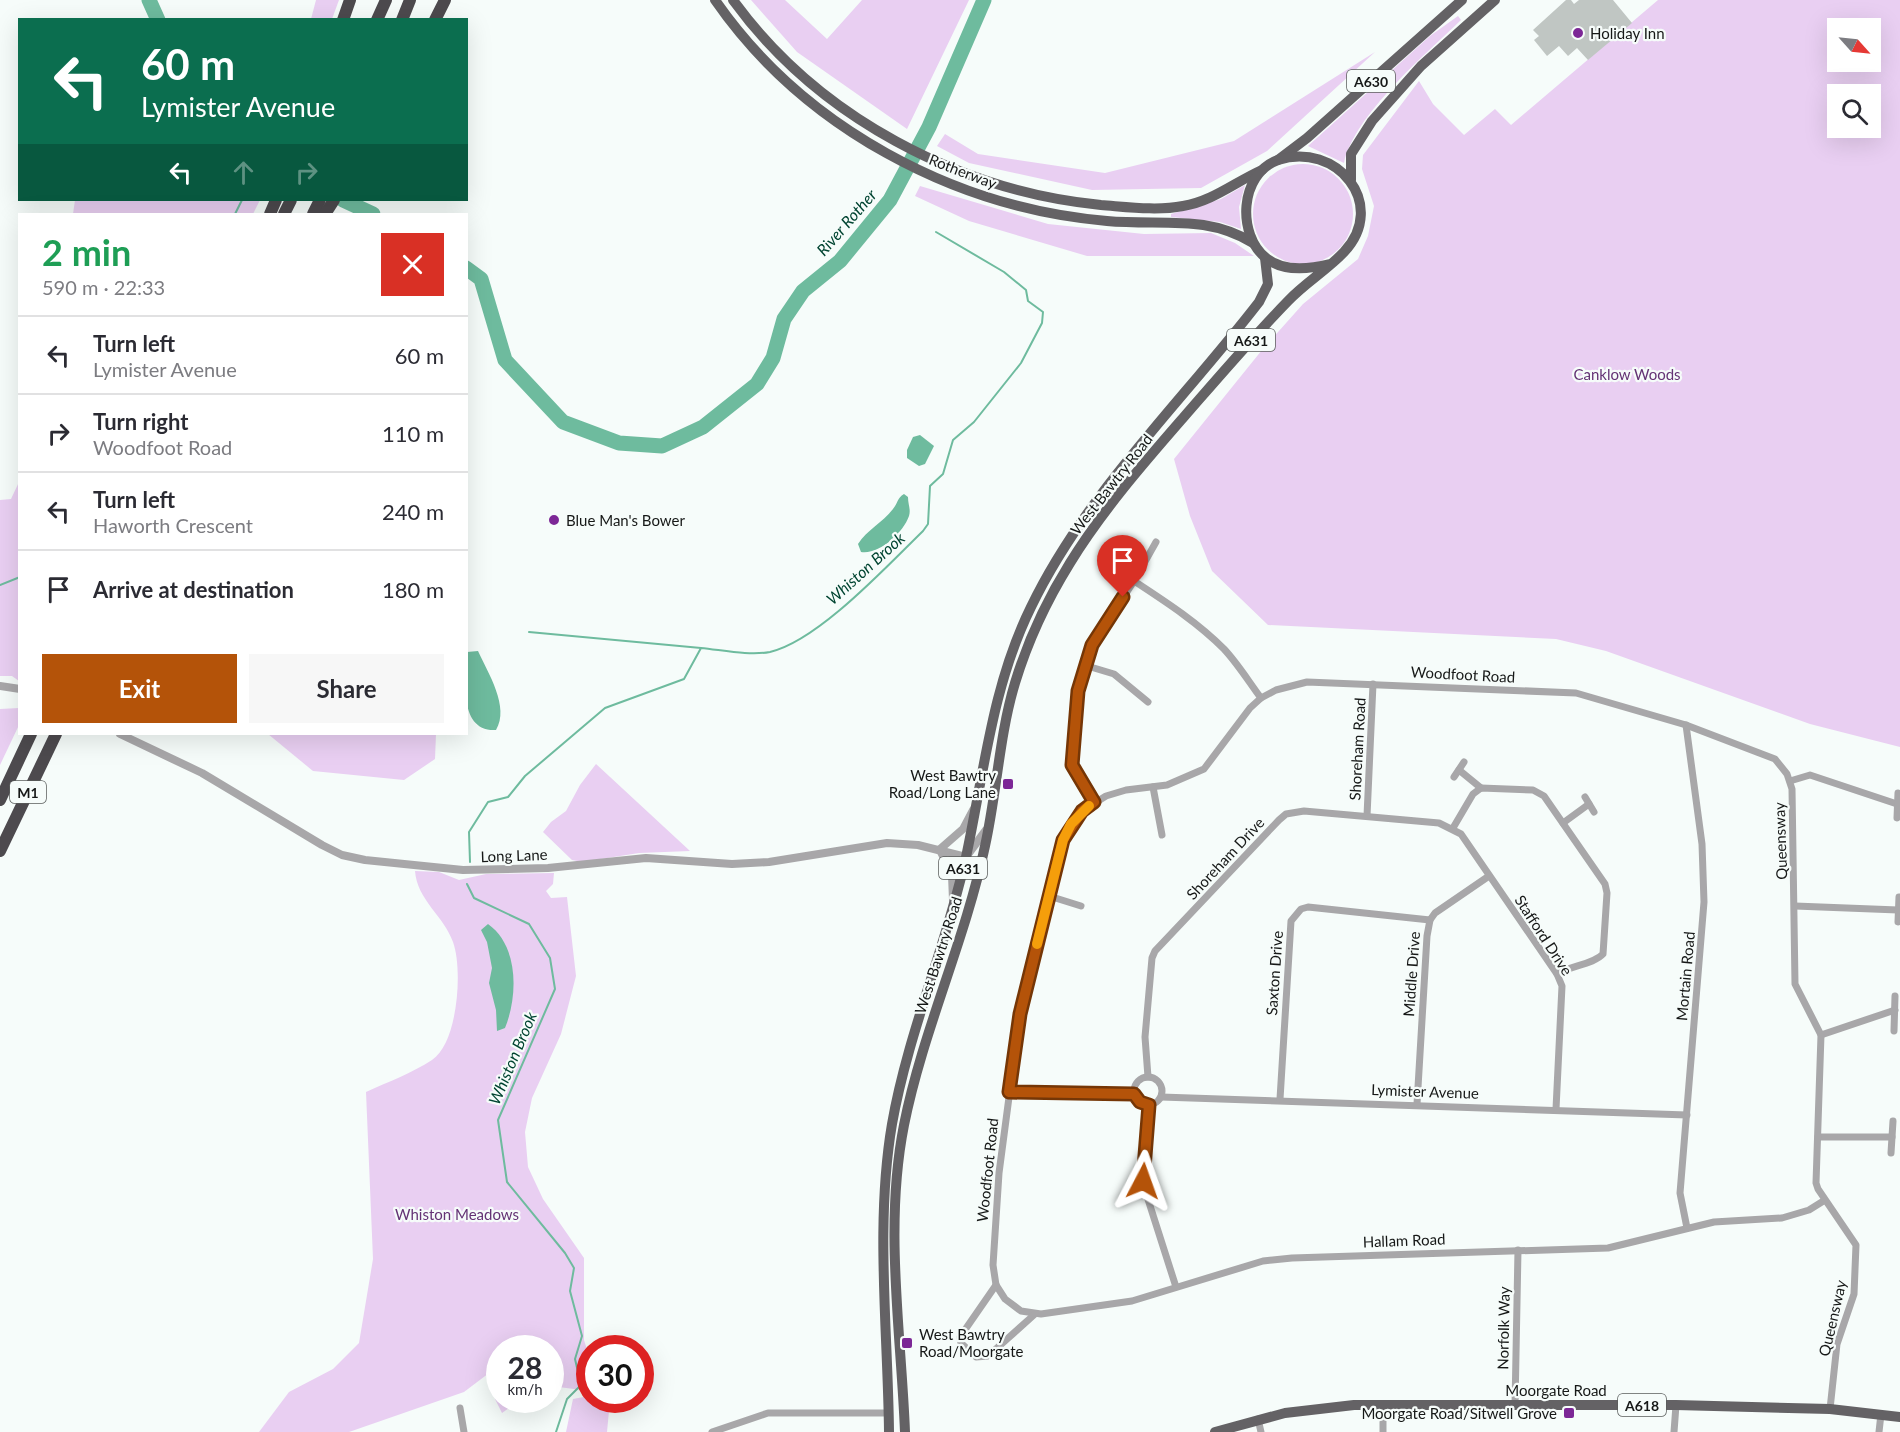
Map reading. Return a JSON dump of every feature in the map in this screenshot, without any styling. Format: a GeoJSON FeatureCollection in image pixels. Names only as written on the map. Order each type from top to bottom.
{"type":"FeatureCollection","features":[{"type":"Feature","properties":{"kind":"highway"},"geometry":{"type":"LineString","coordinates":[[344,18],[351,0]]}},
{"type":"Feature","properties":{"kind":"highway"},"geometry":{"type":"LineString","coordinates":[[378,18],[386,0]]}},
{"type":"Feature","properties":{"kind":"highway"},"geometry":{"type":"LineString","coordinates":[[403,18],[410,0]]}},
{"type":"Feature","properties":{"kind":"highway"},"geometry":{"type":"LineString","coordinates":[[436,18],[445,0]]}},
{"type":"Feature","properties":{"kind":"highway","name":"M1"},"geometry":{"type":"LineString","coordinates":[[0,800],[31,735]]}},
{"type":"Feature","properties":{"kind":"highway","name":"M1"},"geometry":{"type":"LineString","coordinates":[[0,851],[56,735]]}},
{"type":"Feature","properties":{"kind":"main road","name":"Rotherway"},"geometry":{"type":"LineString","coordinates":[[715,0],[762,57],[792,86],[831,117],[894,158],[929,175],[987,198],[1039,211],[1107,221],[1213,225],[1233,231],[1256,245]]}},
{"type":"Feature","properties":{"kind":"main road","name":"Rotherway"},"geometry":{"type":"LineString","coordinates":[[733,0],[805,78],[850,113],[902,145],[976,178],[1029,193],[1077,202],[1164,208],[1211,198],[1265,169]]}},
{"type":"Feature","properties":{"kind":"main road","name":"A630"},"geometry":{"type":"LineString","coordinates":[[1278,160],[1308,138],[1462,0]]}},
{"type":"Feature","properties":{"kind":"main road","name":"A630"},"geometry":{"type":"LineString","coordinates":[[1351,181],[1351,154],[1372,121],[1421,66],[1495,0]]}},
{"type":"Feature","properties":{"kind":"main road"},"geometry":{"type":"LineString","coordinates":[[1312,158],[1341,169],[1351,181],[1360,205],[1359,226],[1350,244],[1330,264],[1293,268],[1265,258],[1256,245],[1246,222],[1246,204],[1252,185],[1265,169],[1278,160],[1312,158]]}},
{"type":"Feature","properties":{"kind":"main road","name":"West Bawtry Road"},"geometry":{"type":"LineString","coordinates":[[889,1432],[884,1206],[886,1167],[899,1091],[953,909],[966,857],[990,728],[1000,688],[1035,599],[1095,504],[1264,292],[1268,274],[1265,258]]}},
{"type":"Feature","properties":{"kind":"main road","name":"West Bawtry Road"},"geometry":{"type":"LineString","coordinates":[[906,1432],[895,1237],[903,1128],[922,1051],[972,901],[990,818],[1014,685],[1043,609],[1072,560],[1110,506],[1246,346],[1305,284],[1330,264]]}},
{"type":"Feature","properties":{"kind":"main road","name":"A631"},"geometry":{"type":"LineString","coordinates":[[1217,352],[1226,353],[1246,346]]}},
{"type":"Feature","properties":{"kind":"main road","name":"Moorgate Road"},"geometry":{"type":"LineString","coordinates":[[1215,1432],[1258,1419],[1325,1407],[1383,1405],[1676,1405],[1830,1409],[1900,1417]]}},
{"type":"Feature","properties":{"kind":"street"},"geometry":{"type":"LineString","coordinates":[[1094,802],[1076,775],[1071,756],[1084,665],[1101,629],[1134,581],[1156,542]]}},
{"type":"Feature","properties":{"kind":"street"},"geometry":{"type":"LineString","coordinates":[[1134,581],[1181,612],[1206,632],[1226,652],[1261,698]]}},
{"type":"Feature","properties":{"kind":"street"},"geometry":{"type":"LineString","coordinates":[[1084,665],[1114,674],[1148,702]]}},
{"type":"Feature","properties":{"kind":"street","name":"Woodfoot Road"},"geometry":{"type":"LineString","coordinates":[[996,1285],[993,1265],[993,1225],[1020,1014],[1063,840],[1082,811],[1094,802],[1126,790],[1153,787],[1187,779],[1204,769],[1250,708],[1261,698],[1276,690],[1307,682],[1566,691],[1686,725],[1775,759],[1782,766],[1790,781]]}},
{"type":"Feature","properties":{"kind":"street","name":"Shoreham Road"},"geometry":{"type":"LineString","coordinates":[[1367,816],[1373,684]]}},
{"type":"Feature","properties":{"kind":"street"},"geometry":{"type":"LineString","coordinates":[[0,686],[18,689]]}},
{"type":"Feature","properties":{"kind":"street","name":"Mortain Road"},"geometry":{"type":"LineString","coordinates":[[1686,725],[1702,844],[1704,902],[1680,1193],[1687,1228]]}},
{"type":"Feature","properties":{"kind":"street","name":"Long Lane"},"geometry":{"type":"LineString","coordinates":[[122,735],[202,773],[332,850],[366,860],[463,870],[560,867],[646,858],[732,864],[769,862],[887,843],[939,850],[966,857]]}},
{"type":"Feature","properties":{"kind":"street"},"geometry":{"type":"LineString","coordinates":[[1454,777],[1464,762]]}},
{"type":"Feature","properties":{"kind":"street"},"geometry":{"type":"LineString","coordinates":[[1459,770],[1481,788],[1540,792],[1605,884],[1603,954],[1595,961],[1578,964],[1557,974]]}},
{"type":"Feature","properties":{"kind":"street","name":"Queensway"},"geometry":{"type":"LineString","coordinates":[[1830,1409],[1837,1344],[1854,1294],[1856,1245],[1816,1183],[1821,1035],[1796,984],[1790,781],[1810,775],[1897,804]]}},
{"type":"Feature","properties":{"kind":"street"},"geometry":{"type":"LineString","coordinates":[[1153,787],[1162,835]]}},
{"type":"Feature","properties":{"kind":"street"},"geometry":{"type":"LineString","coordinates":[[1453,828],[1473,794],[1481,788]]}},
{"type":"Feature","properties":{"kind":"street"},"geometry":{"type":"LineString","coordinates":[[1897,818],[1898,793]]}},
{"type":"Feature","properties":{"kind":"street"},"geometry":{"type":"LineString","coordinates":[[1585,797],[1594,812]]}},
{"type":"Feature","properties":{"kind":"street"},"geometry":{"type":"LineString","coordinates":[[1563,823],[1590,804]]}},
{"type":"Feature","properties":{"kind":"street"},"geometry":{"type":"LineString","coordinates":[[939,850],[963,830],[975,805]]}},
{"type":"Feature","properties":{"kind":"street","name":"Shoreham Drive"},"geometry":{"type":"LineString","coordinates":[[1148,1077],[1145,1037],[1152,958],[1155,951],[1286,814],[1304,811],[1367,816],[1438,823],[1453,828]]}},
{"type":"Feature","properties":{"kind":"street","name":"A631"},"geometry":{"type":"LineString","coordinates":[[966,857],[982,837],[990,818]]}},
{"type":"Feature","properties":{"kind":"street","name":"Stafford Drive"},"geometry":{"type":"LineString","coordinates":[[1453,828],[1461,834],[1557,974],[1563,995],[1556,1109]]}},
{"type":"Feature","properties":{"kind":"street","name":"A631"},"geometry":{"type":"LineString","coordinates":[[939,850],[952,875],[953,909]]}},
{"type":"Feature","properties":{"kind":"street","name":"Middle Drive"},"geometry":{"type":"LineString","coordinates":[[1417,1104],[1426,936],[1430,920],[1435,913],[1489,876]]}},
{"type":"Feature","properties":{"kind":"street"},"geometry":{"type":"LineString","coordinates":[[1049,896],[1082,906]]}},
{"type":"Feature","properties":{"kind":"street"},"geometry":{"type":"LineString","coordinates":[[1898,922],[1899,897]]}},
{"type":"Feature","properties":{"kind":"street"},"geometry":{"type":"LineString","coordinates":[[1795,906],[1898,910]]}},
{"type":"Feature","properties":{"kind":"street","name":"Saxton Drive"},"geometry":{"type":"LineString","coordinates":[[1280,1100],[1291,921],[1295,915],[1308,908],[1430,920]]}},
{"type":"Feature","properties":{"kind":"street"},"geometry":{"type":"LineString","coordinates":[[1894,1031],[1895,996]]}},
{"type":"Feature","properties":{"kind":"street"},"geometry":{"type":"LineString","coordinates":[[1821,1035],[1895,1011]]}},
{"type":"Feature","properties":{"kind":"street"},"geometry":{"type":"LineString","coordinates":[[1148,1077],[1160,1083],[1161,1096],[1149,1105],[1140,1102],[1134,1094],[1137,1082],[1148,1077]]}},
{"type":"Feature","properties":{"kind":"street"},"geometry":{"type":"LineString","coordinates":[[1009,1092],[1134,1094]]}},
{"type":"Feature","properties":{"kind":"street","name":"Lymister Avenue"},"geometry":{"type":"LineString","coordinates":[[1161,1096],[1687,1115]]}},
{"type":"Feature","properties":{"kind":"street"},"geometry":{"type":"LineString","coordinates":[[1149,1105],[1143,1181],[1176,1287]]}},
{"type":"Feature","properties":{"kind":"street"},"geometry":{"type":"LineString","coordinates":[[1891,1153],[1893,1121]]}},
{"type":"Feature","properties":{"kind":"street"},"geometry":{"type":"LineString","coordinates":[[1818,1137],[1892,1137]]}},
{"type":"Feature","properties":{"kind":"street","name":"Hallam Road"},"geometry":{"type":"LineString","coordinates":[[1035,1314],[1132,1301],[1263,1261],[1616,1247],[1714,1222],[1782,1218],[1809,1210],[1825,1200]]}},
{"type":"Feature","properties":{"kind":"street","name":"Norfolk Way"},"geometry":{"type":"LineString","coordinates":[[1515,1406],[1518,1250]]}},
{"type":"Feature","properties":{"kind":"street"},"geometry":{"type":"LineString","coordinates":[[996,1285],[1005,1299],[1013,1305],[1035,1314],[988,1356],[976,1357],[961,1343],[960,1337],[996,1285]]}},
{"type":"Feature","properties":{"kind":"street"},"geometry":{"type":"LineString","coordinates":[[1383,1405],[1383,1432]]}},
{"type":"Feature","properties":{"kind":"street"},"geometry":{"type":"LineString","coordinates":[[1674,1432],[1676,1405]]}},
{"type":"Feature","properties":{"kind":"street"},"geometry":{"type":"LineString","coordinates":[[460,1408],[464,1432]]}},
{"type":"Feature","properties":{"kind":"street"},"geometry":{"type":"LineString","coordinates":[[712,1432],[768,1413],[889,1413]]}},
{"type":"Feature","properties":{"kind":"street"},"geometry":{"type":"LineString","coordinates":[[1879,1432],[1881,1414]]}},
{"type":"Feature","properties":{"kind":"street"},"geometry":{"type":"LineString","coordinates":[[1258,1419],[1261,1432]]}},
{"type":"Feature","properties":{"kind":"green space"},"geometry":{"type":"Polygon","coordinates":[[[316,0],[339,0],[332,18],[311,18],[316,0]]]}},
{"type":"Feature","properties":{"kind":"green space"},"geometry":{"type":"Polygon","coordinates":[[[751,0],[785,0],[827,39],[862,0],[969,0],[907,129],[797,52],[751,0]]]}},
{"type":"Feature","properties":{"kind":"green space","name":"Canklow Woods"},"geometry":{"type":"Polygon","coordinates":[[[1658,0],[1900,0],[1900,747],[1810,724],[1606,651],[1556,639],[1268,625],[1212,571],[1190,516],[1174,459],[1262,350],[1303,304],[1358,259],[1368,236],[1374,206],[1362,169],[1363,155],[1419,81],[1433,104],[1464,135],[1495,109],[1511,125],[1658,0]]]}},
{"type":"Feature","properties":{"kind":"green space"},"geometry":{"type":"Polygon","coordinates":[[[1458,16],[1461,20],[1393,86],[1376,106],[1350,144],[1344,163],[1308,146],[1430,36],[1458,16]]]}},
{"type":"Feature","properties":{"kind":"green space"},"geometry":{"type":"Polygon","coordinates":[[[1375,52],[1267,151],[1201,188],[1092,190],[969,163],[937,146],[945,134],[978,154],[1105,173],[1234,141],[1375,52]]]}},
{"type":"Feature","properties":{"kind":"green space"},"geometry":{"type":"Polygon","coordinates":[[[1303,164],[1322,168],[1338,179],[1349,195],[1353,214],[1349,233],[1338,249],[1322,260],[1303,264],[1284,260],[1268,249],[1257,233],[1253,214],[1257,195],[1268,179],[1284,168],[1303,164]]]}},
{"type":"Feature","properties":{"kind":"green space"},"geometry":{"type":"Polygon","coordinates":[[[1245,185],[1239,207],[1241,229],[1220,222],[1171,217],[1171,214],[1221,199],[1245,185]]]}},
{"type":"Feature","properties":{"kind":"green space"},"geometry":{"type":"Polygon","coordinates":[[[920,186],[1048,224],[1144,234],[1211,233],[1235,243],[1254,256],[1087,256],[969,221],[915,196],[920,186]]]}},
{"type":"Feature","properties":{"kind":"green space"},"geometry":{"type":"Polygon","coordinates":[[[75,201],[260,201],[254,213],[73,213],[75,201]]]}},
{"type":"Feature","properties":{"kind":"green space"},"geometry":{"type":"Polygon","coordinates":[[[18,484],[18,680],[12,676],[0,676],[0,500],[11,499],[18,484]]]}},
{"type":"Feature","properties":{"kind":"green space"},"geometry":{"type":"Polygon","coordinates":[[[18,708],[18,727],[0,765],[0,709],[18,708]]]}},
{"type":"Feature","properties":{"kind":"green space"},"geometry":{"type":"Polygon","coordinates":[[[269,735],[436,735],[435,759],[404,780],[313,771],[269,735]]]}},
{"type":"Feature","properties":{"kind":"green space"},"geometry":{"type":"Polygon","coordinates":[[[596,764],[690,851],[639,853],[582,862],[572,860],[543,832],[551,822],[566,811],[580,785],[596,764]]]}},
{"type":"Feature","properties":{"kind":"green space","name":"Whiston Meadows"},"geometry":{"type":"Polygon","coordinates":[[[415,871],[439,872],[459,880],[486,874],[554,873],[553,884],[546,891],[551,898],[567,897],[576,976],[561,1034],[532,1098],[525,1132],[528,1167],[543,1199],[584,1258],[584,1335],[576,1335],[576,1389],[564,1388],[564,1335],[486,1335],[486,1375],[464,1392],[349,1432],[259,1432],[289,1392],[333,1369],[359,1343],[373,1259],[366,1092],[432,1060],[441,1051],[453,1022],[458,969],[453,942],[417,881],[415,871]]]}},
{"type":"Feature","properties":{"kind":"green space"},"geometry":{"type":"Polygon","coordinates":[[[576,1398],[576,1413],[609,1413],[607,1432],[566,1432],[573,1399],[576,1398]]]}},
{"type":"Feature","properties":{"kind":"shaded area"},"geometry":{"type":"Polygon","coordinates":[[[920,435],[934,446],[925,464],[919,466],[907,458],[907,450],[913,437],[920,435]]]}},
{"type":"Feature","properties":{"kind":"shaded area"},"geometry":{"type":"Polygon","coordinates":[[[904,494],[908,497],[910,514],[902,529],[883,546],[868,552],[861,552],[858,544],[889,514],[904,494]]]}},
{"type":"Feature","properties":{"kind":"shaded area"},"geometry":{"type":"Polygon","coordinates":[[[478,651],[496,690],[500,721],[496,730],[484,728],[475,722],[469,713],[468,652],[478,651]]]}},
{"type":"Feature","properties":{"kind":"shaded area"},"geometry":{"type":"Polygon","coordinates":[[[488,924],[506,945],[513,972],[514,987],[509,1015],[505,1028],[497,1031],[496,1010],[489,983],[492,968],[487,942],[481,930],[488,924]]]}},
{"type":"Feature","properties":{"kind":"building","name":"Holiday Inn"},"geometry":{"type":"Polygon","coordinates":[[[1566,0],[1571,0],[1574,4],[1579,0],[1613,0],[1632,23],[1588,60],[1577,48],[1568,56],[1559,46],[1547,56],[1534,40],[1539,36],[1533,30],[1566,0]]]}},
{"type":"Feature","properties":{"kind":"waterway","name":"River Rother"},"geometry":{"type":"LineString","coordinates":[[149,0],[157,18]]}},
{"type":"Feature","properties":{"kind":"waterway","name":"River Rother"},"geometry":{"type":"LineString","coordinates":[[468,269],[481,279],[505,360],[563,422],[619,443],[662,446],[703,427],[757,384],[773,358],[784,319],[803,291],[840,261],[890,200],[929,127],[984,0]]}},
{"type":"Feature","properties":{"kind":"waterway"},"geometry":{"type":"LineString","coordinates":[[236,213],[242,201]]}},
{"type":"Feature","properties":{"kind":"waterway","name":"River Rother"},"geometry":{"type":"LineString","coordinates":[[345,201],[371,213]]}},
{"type":"Feature","properties":{"kind":"waterway","name":"Whiston Brook"},"geometry":{"type":"LineString","coordinates":[[470,862],[469,832],[488,802],[508,797],[525,776],[605,708],[684,679],[701,648],[753,653],[770,652],[789,645],[830,618],[923,531],[928,524],[930,486],[943,474],[953,440],[974,422],[1021,363],[1042,323],[1043,312],[1028,301],[1026,290],[1004,272],[936,232]]}},
{"type":"Feature","properties":{"kind":"waterway"},"geometry":{"type":"LineString","coordinates":[[0,585],[18,578]]}},
{"type":"Feature","properties":{"kind":"waterway"},"geometry":{"type":"LineString","coordinates":[[529,632],[701,648]]}},
{"type":"Feature","properties":{"kind":"waterway","name":"Whiston Brook"},"geometry":{"type":"LineString","coordinates":[[467,884],[474,898],[529,924],[550,958],[555,989],[498,1120],[507,1182],[565,1253],[574,1268],[570,1291],[582,1336],[575,1359],[581,1385],[567,1399],[556,1432]]}},
{"type":"Feature","properties":{"kind":"slow traffic"},"geometry":{"type":"LineString","coordinates":[[1037,944],[1063,840],[1071,824],[1089,806]]}},
{"type":"Feature","properties":{"kind":"place","name":"Holiday Inn"},"geometry":{"type":"Point","coordinates":[1578,33]}},
{"type":"Feature","properties":{"kind":"place","name":"Blue Man's Bower"},"geometry":{"type":"Point","coordinates":[554,520]}},
{"type":"Feature","properties":{"kind":"place","name":"West Bawtry Road/Long Lane"},"geometry":{"type":"Point","coordinates":[1008,784]}},
{"type":"Feature","properties":{"kind":"place","name":"West Bawtry Road/Moorgate"},"geometry":{"type":"Point","coordinates":[907,1343]}},
{"type":"Feature","properties":{"kind":"place","name":"Moorgate Road/Sitwell Grove"},"geometry":{"type":"Point","coordinates":[1569,1413]}},
{"type":"Feature","properties":{"kind":"route"},"geometry":{"type":"LineString","coordinates":[[1123,597],[1092,645],[1084,665],[1078,691],[1072,765],[1094,802],[1071,824],[1063,840],[1020,1014],[1009,1092],[1134,1094],[1137,1100],[1149,1105],[1143,1181]]}}]}
